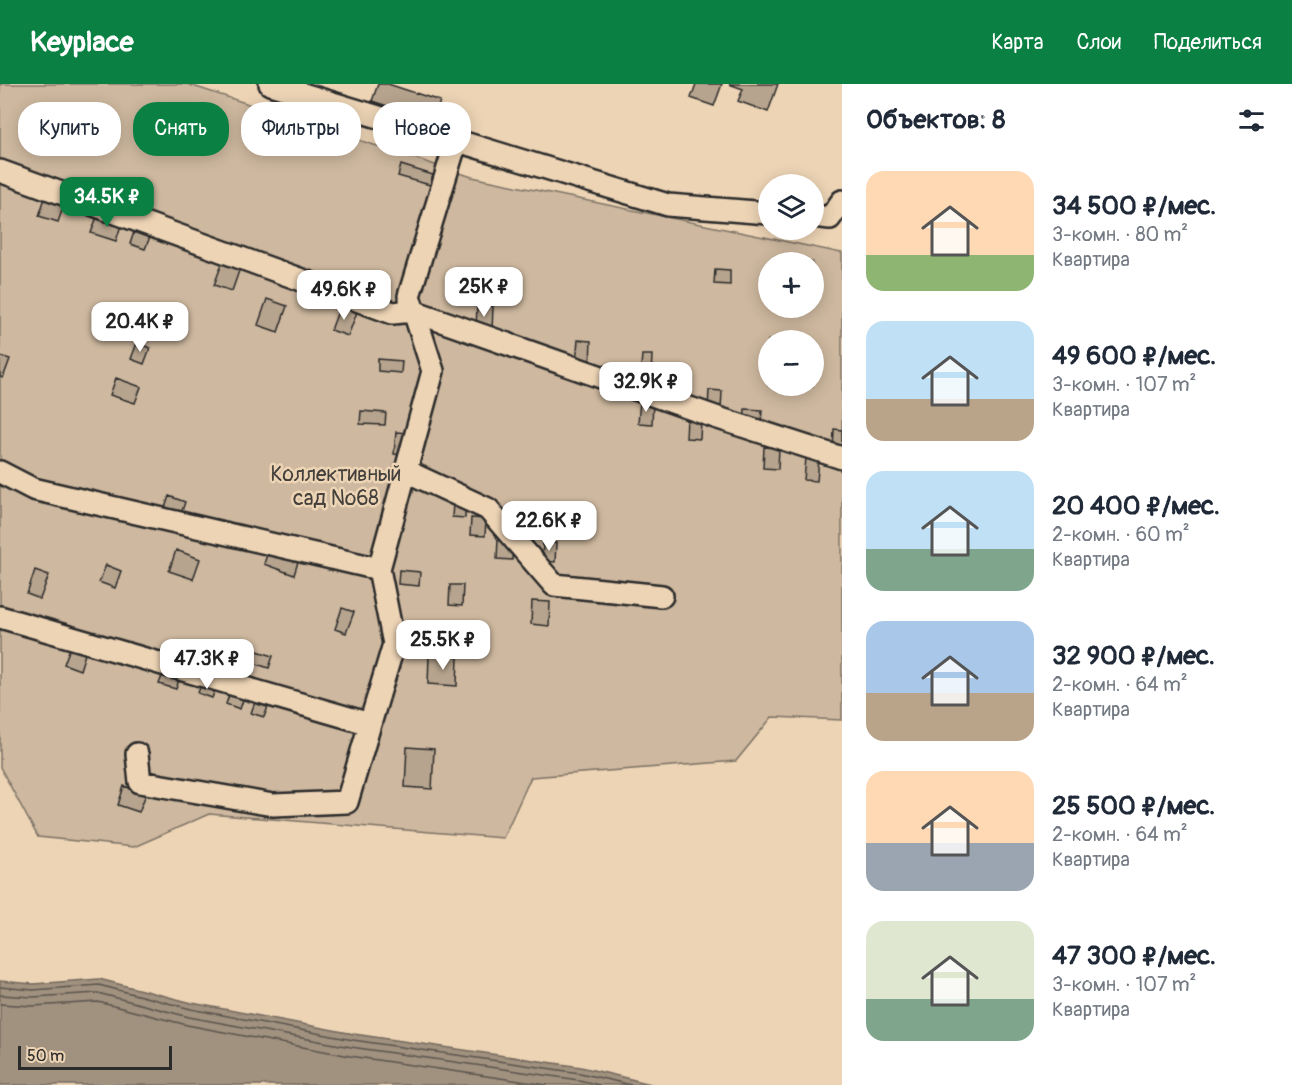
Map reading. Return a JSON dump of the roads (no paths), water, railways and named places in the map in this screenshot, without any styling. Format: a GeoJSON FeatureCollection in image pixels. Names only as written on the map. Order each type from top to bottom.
{"type":"FeatureCollection","features":[{"type":"Feature","properties":{"kind":"street"},"geometry":{"type":"LineString","coordinates":[[270,84],[373,116]]}},
{"type":"Feature","properties":{"kind":"street"},"geometry":{"type":"LineString","coordinates":[[471,146],[668,205],[758,212]]}},
{"type":"Feature","properties":{"kind":"street"},"geometry":{"type":"LineString","coordinates":[[136,754],[140,782],[273,805],[347,802],[394,644],[379,569],[433,371],[408,296],[452,156]]}},
{"type":"Feature","properties":{"kind":"street"},"geometry":{"type":"LineString","coordinates":[[0,171],[393,313],[413,311],[718,418],[842,458]]}},
{"type":"Feature","properties":{"kind":"street"},"geometry":{"type":"LineString","coordinates":[[406,471],[488,509],[554,585],[662,596]]}},
{"type":"Feature","properties":{"kind":"street"},"geometry":{"type":"LineString","coordinates":[[0,472],[33,489],[379,569]]}},
{"type":"Feature","properties":{"kind":"street"},"geometry":{"type":"LineString","coordinates":[[0,617],[370,724]]}},
{"type":"Feature","properties":{"kind":"water"},"geometry":{"type":"Polygon","coordinates":[[[99,979],[192,1003],[354,1034],[581,1067],[655,1085],[0,1085],[0,981],[33,984],[99,979]]]}},
{"type":"Feature","properties":{"kind":"park label","name":"Коллективный сад №68"},"geometry":{"type":"Point","coordinates":[336,486]}}]}
